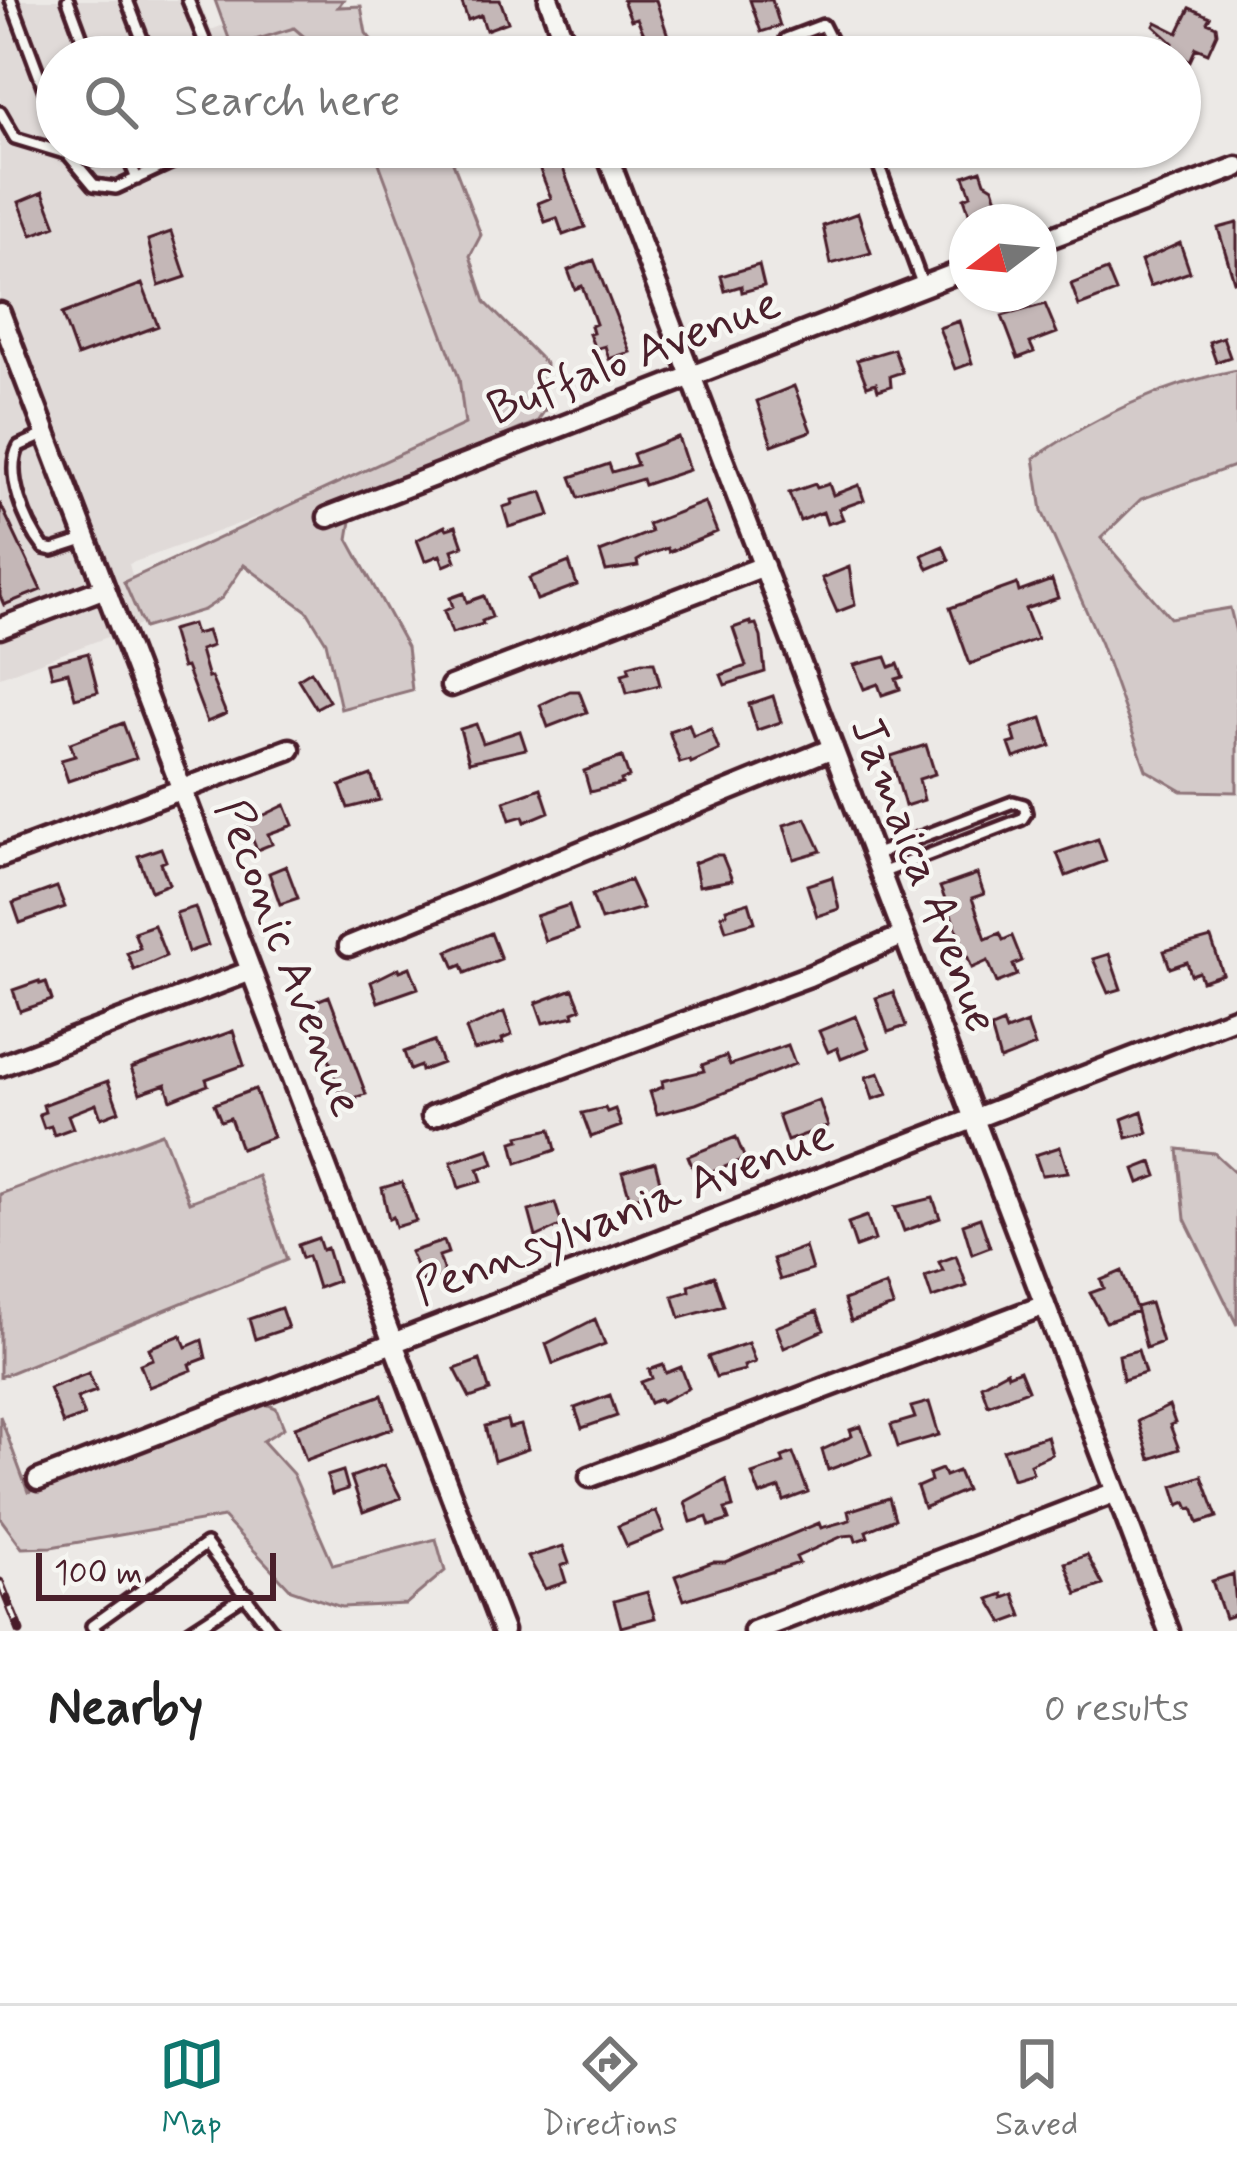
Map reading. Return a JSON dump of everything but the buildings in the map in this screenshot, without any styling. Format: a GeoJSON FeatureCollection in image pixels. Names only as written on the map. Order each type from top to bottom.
{"type":"FeatureCollection","features":[{"type":"Feature","properties":{"kind":"street"},"geometry":{"type":"LineString","coordinates":[[549,0],[562,36]]}},
{"type":"Feature","properties":{"kind":"street"},"geometry":{"type":"LineString","coordinates":[[1057,235],[1237,166]]}},
{"type":"Feature","properties":{"kind":"street","name":"Jamaica Avenue"},"geometry":{"type":"LineString","coordinates":[[612,168],[1169,1631]]}},
{"type":"Feature","properties":{"kind":"street","name":"Buffalo Avenue"},"geometry":{"type":"LineString","coordinates":[[328,517],[949,276]]}},
{"type":"Feature","properties":{"kind":"street","name":"Peconic Avenue"},"geometry":{"type":"LineString","coordinates":[[0,313],[503,1631]]}},
{"type":"Feature","properties":{"kind":"street"},"geometry":{"type":"LineString","coordinates":[[451,686],[764,566]]}},
{"type":"Feature","properties":{"kind":"street"},"geometry":{"type":"LineString","coordinates":[[0,628],[105,588]]}},
{"type":"Feature","properties":{"kind":"street"},"geometry":{"type":"LineString","coordinates":[[349,946],[833,748]]}},
{"type":"Feature","properties":{"kind":"street"},"geometry":{"type":"LineString","coordinates":[[0,856],[290,749]]}},
{"type":"Feature","properties":{"kind":"street"},"geometry":{"type":"LineString","coordinates":[[432,1116],[809,976],[904,935]]}},
{"type":"Feature","properties":{"kind":"street"},"geometry":{"type":"LineString","coordinates":[[0,1066],[251,970]]}},
{"type":"Feature","properties":{"kind":"street","name":"Pennsylvania Avenue"},"geometry":{"type":"LineString","coordinates":[[38,1480],[1237,1017]]}},
{"type":"Feature","properties":{"kind":"street"},"geometry":{"type":"LineString","coordinates":[[590,1477],[1045,1305]]}},
{"type":"Feature","properties":{"kind":"street"},"geometry":{"type":"LineString","coordinates":[[754,1631],[1116,1492]]}},
{"type":"Feature","properties":{"kind":"lane"},"geometry":{"type":"LineString","coordinates":[[11,0],[36,67]]}},
{"type":"Feature","properties":{"kind":"lane"},"geometry":{"type":"LineString","coordinates":[[68,0],[81,36]]}},
{"type":"Feature","properties":{"kind":"lane"},"geometry":{"type":"LineString","coordinates":[[127,0],[141,36]]}},
{"type":"Feature","properties":{"kind":"lane"},"geometry":{"type":"LineString","coordinates":[[188,0],[203,36]]}},
{"type":"Feature","properties":{"kind":"lane"},"geometry":{"type":"LineString","coordinates":[[794,36],[824,25],[829,36]]}},
{"type":"Feature","properties":{"kind":"lane"},"geometry":{"type":"LineString","coordinates":[[0,112],[15,138],[36,143]]}},
{"type":"Feature","properties":{"kind":"lane"},"geometry":{"type":"LineString","coordinates":[[80,168],[94,185],[116,188],[156,168]]}},
{"type":"Feature","properties":{"kind":"lane"},"geometry":{"type":"LineString","coordinates":[[132,168],[136,179]]}},
{"type":"Feature","properties":{"kind":"lane"},"geometry":{"type":"LineString","coordinates":[[880,168],[923,286]]}},
{"type":"Feature","properties":{"kind":"lane"},"geometry":{"type":"LineString","coordinates":[[46,434],[20,446],[14,456],[12,472],[24,504],[44,548],[53,550],[86,539]]}},
{"type":"Feature","properties":{"kind":"lane"},"geometry":{"type":"LineString","coordinates":[[1012,802],[1024,805],[1022,819],[878,864],[1012,802]]}},
{"type":"Feature","properties":{"kind":"lane"},"geometry":{"type":"LineString","coordinates":[[96,1631],[92,1626],[206,1544],[272,1631]]}},
{"type":"Feature","properties":{"kind":"lane"},"geometry":{"type":"LineString","coordinates":[[190,1631],[248,1594]]}},
{"type":"Feature","properties":{"kind":"shaded area"},"geometry":{"type":"Polygon","coordinates":[[[0,0],[199,0],[211,30],[286,0],[342,0],[356,36],[36,36],[36,168],[406,168],[504,427],[129,564],[145,623],[0,677],[0,0]]]}},
{"type":"Feature","properties":{"kind":"shaded area"},"geometry":{"type":"Polygon","coordinates":[[[215,0],[343,0],[338,7],[361,6],[368,36],[303,36],[294,28],[268,36],[228,36],[215,0]]]}},
{"type":"Feature","properties":{"kind":"shaded area"},"geometry":{"type":"Polygon","coordinates":[[[381,168],[455,168],[481,235],[470,256],[485,302],[546,364],[545,410],[537,422],[355,497],[348,539],[407,647],[412,690],[341,709],[326,642],[307,611],[244,565],[222,598],[204,610],[144,628],[124,582],[465,424],[459,378],[381,168]]]}},
{"type":"Feature","properties":{"kind":"shaded area"},"geometry":{"type":"Polygon","coordinates":[[[1237,370],[1237,465],[1141,499],[1101,538],[1170,618],[1230,608],[1237,636],[1237,792],[1182,791],[1146,770],[1101,644],[1042,511],[1034,458],[1131,404],[1237,370]]]}},
{"type":"Feature","properties":{"kind":"shaded area"},"geometry":{"type":"Polygon","coordinates":[[[162,1133],[189,1202],[258,1176],[287,1260],[0,1377],[0,1194],[162,1133]]]}},
{"type":"Feature","properties":{"kind":"shaded area"},"geometry":{"type":"Polygon","coordinates":[[[1178,1149],[1214,1153],[1237,1174],[1237,1325],[1185,1219],[1178,1149]]]}},
{"type":"Feature","properties":{"kind":"shaded area"},"geometry":{"type":"Polygon","coordinates":[[[266,1404],[276,1408],[284,1428],[263,1441],[293,1474],[333,1565],[436,1539],[445,1571],[406,1604],[341,1607],[291,1590],[223,1517],[22,1548],[0,1518],[0,1416],[28,1492],[266,1404]]]}},
{"type":"Feature","properties":{"kind":"railway"},"geometry":{"type":"LineString","coordinates":[[0,1582],[20,1631]]}}]}
